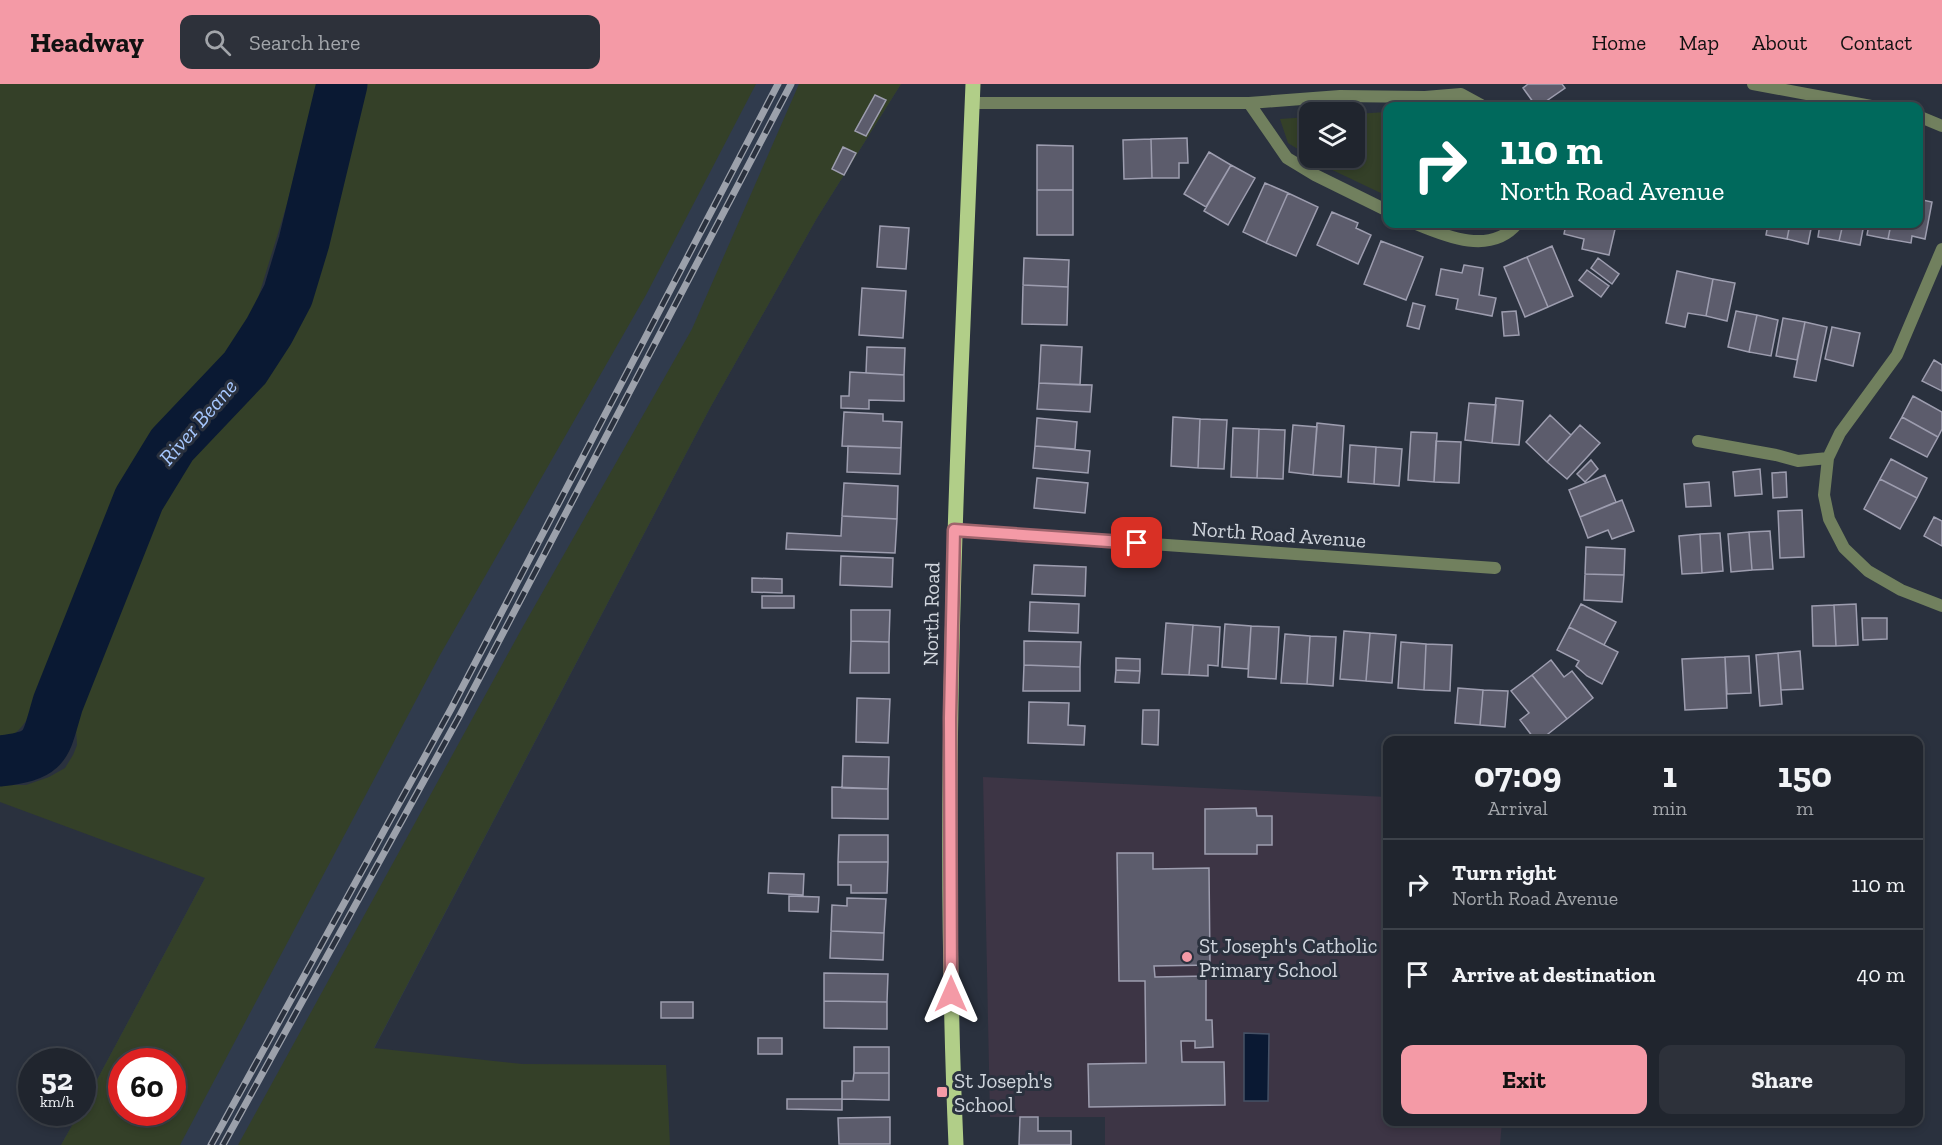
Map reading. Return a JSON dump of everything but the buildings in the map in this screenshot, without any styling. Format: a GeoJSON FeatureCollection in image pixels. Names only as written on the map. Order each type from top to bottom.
{"type":"FeatureCollection","features":[{"type":"Feature","properties":{"kind":"main road","name":"North Road"},"geometry":{"type":"LineString","coordinates":[[956,1145],[951,1040],[950,718],[954,530],[973,84]]}},
{"type":"Feature","properties":{"kind":"street"},"geometry":{"type":"LineString","coordinates":[[1753,84],[1850,102]]}},
{"type":"Feature","properties":{"kind":"street"},"geometry":{"type":"LineString","coordinates":[[972,104],[1249,103],[1340,96],[1425,97],[1461,94],[1476,102]]}},
{"type":"Feature","properties":{"kind":"street"},"geometry":{"type":"LineString","coordinates":[[1249,103],[1287,158],[1315,175],[1383,209]]}},
{"type":"Feature","properties":{"kind":"street"},"geometry":{"type":"LineString","coordinates":[[1923,118],[1942,126]]}},
{"type":"Feature","properties":{"kind":"street"},"geometry":{"type":"LineString","coordinates":[[1426,228],[1455,239],[1484,241],[1509,233],[1513,228]]}},
{"type":"Feature","properties":{"kind":"street"},"geometry":{"type":"LineString","coordinates":[[1942,249],[1897,355],[1840,433],[1828,458],[1824,495],[1829,519],[1844,549],[1868,571],[1901,590],[1942,606]]}},
{"type":"Feature","properties":{"kind":"street"},"geometry":{"type":"LineString","coordinates":[[1698,441],[1798,461],[1828,458]]}},
{"type":"Feature","properties":{"kind":"street","name":"North Road Avenue"},"geometry":{"type":"LineString","coordinates":[[954,530],[1495,568]]}},
{"type":"Feature","properties":{"kind":"shaded area"},"geometry":{"type":"Polygon","coordinates":[[[600,84],[901,84],[817,218],[710,408],[322,1145],[61,1145],[72,1126],[96,1126],[96,1082],[108,1059],[108,1126],[186,1126],[186,1048],[114,1048],[205,878],[600,84]]]}},
{"type":"Feature","properties":{"kind":"shaded area","name":"St Joseph's Catholic Primary School"},"geometry":{"type":"Polygon","coordinates":[[[983,777],[1383,797],[1383,1126],[1502,1126],[1500,1145],[1105,1145],[1105,1117],[990,1117],[983,777]]]}},
{"type":"Feature","properties":{"kind":"shaded area"},"geometry":{"type":"Polygon","coordinates":[[[1244,1033],[1269,1034],[1268,1101],[1244,1101],[1244,1033]]]}},
{"type":"Feature","properties":{"kind":"green space"},"geometry":{"type":"Polygon","coordinates":[[[0,84],[317,84],[287,204],[251,321],[236,358],[220,380],[166,431],[145,457],[91,557],[26,721],[15,733],[0,740],[0,84]]]}},
{"type":"Feature","properties":{"kind":"green space"},"geometry":{"type":"Polygon","coordinates":[[[358,84],[756,84],[646,295],[440,655],[180,1145],[61,1145],[72,1126],[96,1126],[96,1082],[108,1059],[108,1126],[186,1126],[186,1048],[114,1048],[205,878],[0,802],[0,785],[26,785],[49,777],[65,768],[73,755],[77,745],[76,729],[81,690],[123,572],[159,495],[180,464],[261,377],[288,334],[305,294],[342,155],[349,106],[358,84]]]}},
{"type":"Feature","properties":{"kind":"green space"},"geometry":{"type":"Polygon","coordinates":[[[799,84],[901,84],[817,218],[710,408],[374,1048],[522,1064],[666,1065],[670,1145],[238,1145],[521,630],[692,329],[799,84]]]}},
{"type":"Feature","properties":{"kind":"green space"},"geometry":{"type":"Polygon","coordinates":[[[1383,112],[1383,194],[1328,168],[1365,168],[1365,113],[1383,112]]]}},
{"type":"Feature","properties":{"kind":"green space"},"geometry":{"type":"Polygon","coordinates":[[[1299,118],[1299,150],[1288,143],[1280,119],[1299,118]]]}},
{"type":"Feature","properties":{"kind":"waterway","name":"River Beane"},"geometry":{"type":"LineString","coordinates":[[0,761],[28,755],[42,746],[47,739],[58,703],[139,499],[172,445],[245,368],[269,331],[288,295],[304,242],[342,84]]}},
{"type":"Feature","properties":{"kind":"railway"},"geometry":{"type":"LineString","coordinates":[[211,1145],[451,709],[778,84]]}},
{"type":"Feature","properties":{"kind":"railway"},"geometry":{"type":"LineString","coordinates":[[223,1145],[459,717],[791,84]]}},
{"type":"Feature","properties":{"kind":"place","name":"St Joseph's Catholic Primary School"},"geometry":{"type":"Point","coordinates":[1187,957]}},
{"type":"Feature","properties":{"kind":"place","name":"St Joseph's School"},"geometry":{"type":"Point","coordinates":[942,1092]}},
{"type":"Feature","properties":{"kind":"route"},"geometry":{"type":"LineString","coordinates":[[951,994],[950,718],[954,530],[1137,543]]}}]}
